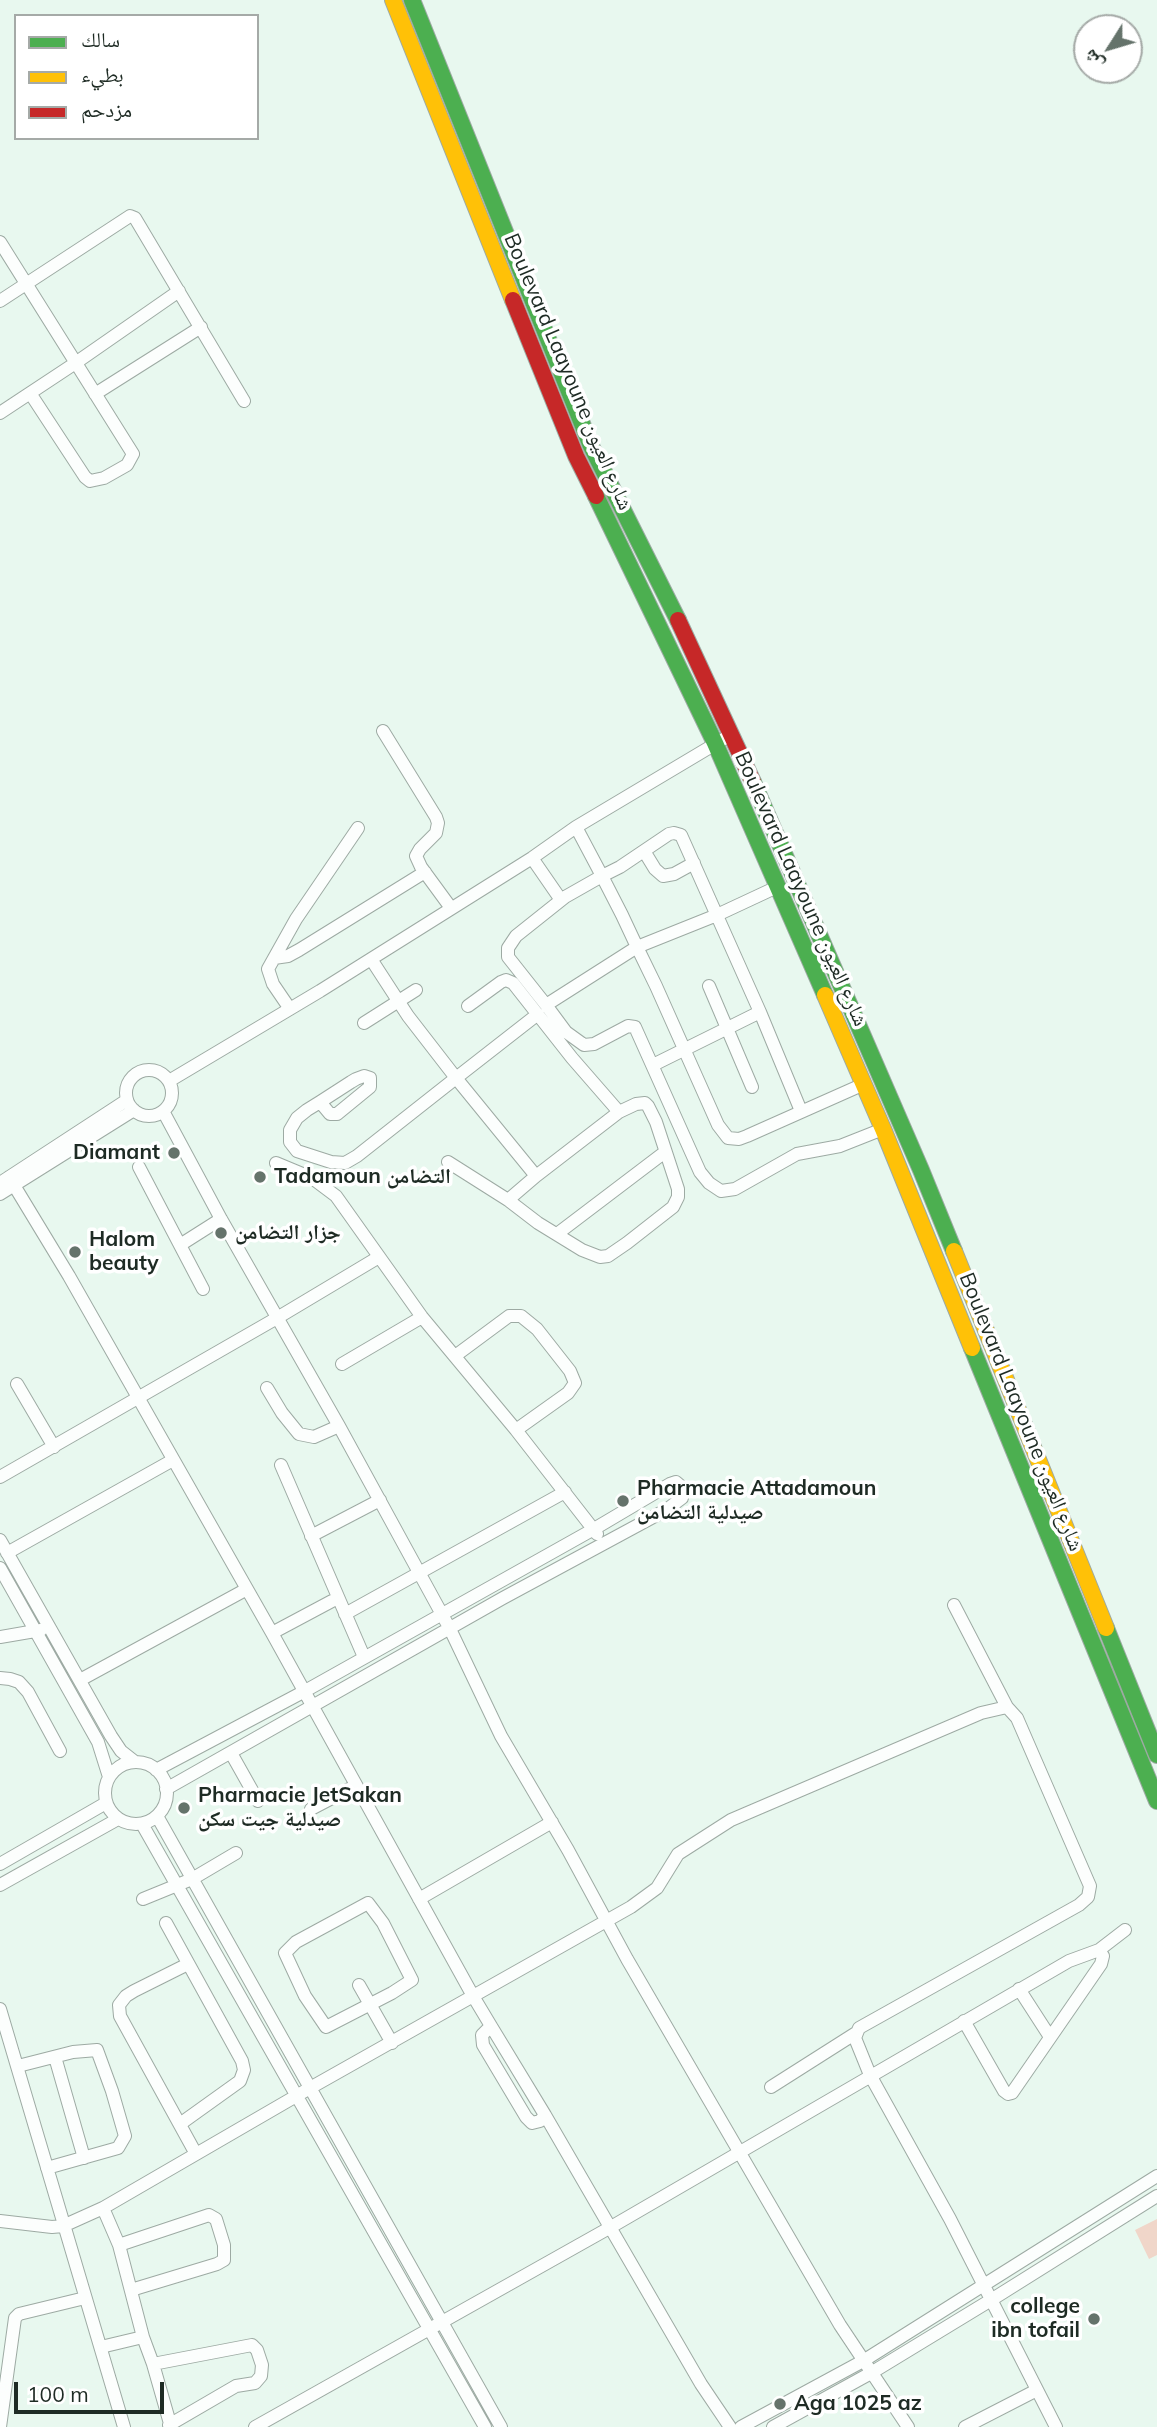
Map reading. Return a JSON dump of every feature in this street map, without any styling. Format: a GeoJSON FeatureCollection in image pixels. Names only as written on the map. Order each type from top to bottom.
{"type":"FeatureCollection","features":[{"type":"Feature","properties":{"kind":"street","name":"Boulevard Laayoune شارع العيون"},"geometry":{"type":"LineString","coordinates":[[393,0],[576,456],[715,743],[864,1084],[1157,1801]]}},
{"type":"Feature","properties":{"kind":"street","name":"Boulevard Laayoune شارع العيون"},"geometry":{"type":"LineString","coordinates":[[412,0],[591,446],[689,641],[732,734],[921,1170],[1157,1755]]}},
{"type":"Feature","properties":{"kind":"street"},"geometry":{"type":"LineString","coordinates":[[0,300],[130,216],[139,223],[244,401]]}},
{"type":"Feature","properties":{"kind":"street"},"geometry":{"type":"LineString","coordinates":[[0,242],[74,364],[133,454],[127,465],[97,481],[90,481],[30,393]]}},
{"type":"Feature","properties":{"kind":"street"},"geometry":{"type":"LineString","coordinates":[[0,413],[179,290]]}},
{"type":"Feature","properties":{"kind":"street"},"geometry":{"type":"LineString","coordinates":[[95,394],[201,327]]}},
{"type":"Feature","properties":{"kind":"street"},"geometry":{"type":"LineString","coordinates":[[383,731],[426,798],[438,823],[433,837],[418,852],[418,861],[450,908]]}},
{"type":"Feature","properties":{"kind":"street"},"geometry":{"type":"LineString","coordinates":[[169,1081],[532,858],[576,827],[732,734]]}},
{"type":"Feature","properties":{"kind":"street"},"geometry":{"type":"LineString","coordinates":[[576,827],[637,947],[718,1125],[728,1138],[739,1139],[747,1136],[864,1084]]}},
{"type":"Feature","properties":{"kind":"street"},"geometry":{"type":"LineString","coordinates":[[290,1009],[268,973],[296,919],[358,828]]}},
{"type":"Feature","properties":{"kind":"street"},"geometry":{"type":"LineString","coordinates":[[619,1112],[572,1058],[508,957],[508,952],[516,936],[561,900],[669,834],[677,833],[685,842],[801,1111]]}},
{"type":"Feature","properties":{"kind":"street"},"geometry":{"type":"LineString","coordinates":[[644,851],[655,869],[663,876],[674,874],[694,863]]}},
{"type":"Feature","properties":{"kind":"street"},"geometry":{"type":"LineString","coordinates":[[532,858],[561,900]]}},
{"type":"Feature","properties":{"kind":"street"},"geometry":{"type":"LineString","coordinates":[[274,958],[281,958],[299,950],[425,872]]}},
{"type":"Feature","properties":{"kind":"street"},"geometry":{"type":"LineString","coordinates":[[320,1102],[292,1123],[290,1142],[297,1151],[331,1162],[345,1163],[542,1010],[637,947],[717,915],[777,887]]}},
{"type":"Feature","properties":{"kind":"street"},"geometry":{"type":"LineString","coordinates":[[371,958],[398,1001],[456,1078],[536,1176]]}},
{"type":"Feature","properties":{"kind":"street"},"geometry":{"type":"LineString","coordinates":[[468,1006],[494,986],[510,980],[584,1045],[594,1044],[628,1026],[635,1027],[684,1141],[700,1171],[709,1183],[721,1191],[735,1189],[797,1154],[840,1146],[883,1129]]}},
{"type":"Feature","properties":{"kind":"street"},"geometry":{"type":"LineString","coordinates":[[709,986],[752,1087]]}},
{"type":"Feature","properties":{"kind":"street"},"geometry":{"type":"LineString","coordinates":[[364,1023],[416,990]]}},
{"type":"Feature","properties":{"kind":"street"},"geometry":{"type":"LineString","coordinates":[[653,1065],[760,1012]]}},
{"type":"Feature","properties":{"kind":"street"},"geometry":{"type":"LineString","coordinates":[[154,1070],[169,1081],[172,1095],[163,1111],[150,1115],[131,1105],[126,1090],[135,1074],[154,1070]]}},
{"type":"Feature","properties":{"kind":"street"},"geometry":{"type":"LineString","coordinates":[[448,1162],[508,1200],[527,1216],[582,1250],[600,1257],[608,1256],[627,1243],[677,1202],[678,1189],[656,1122],[646,1104],[636,1104],[619,1112],[508,1200]]}},
{"type":"Feature","properties":{"kind":"street"},"geometry":{"type":"LineString","coordinates":[[0,1194],[8,1182],[131,1105]]}},
{"type":"Feature","properties":{"kind":"street"},"geometry":{"type":"LineString","coordinates":[[163,1111],[450,1629],[501,1736],[817,2287],[908,2427]]}},
{"type":"Feature","properties":{"kind":"street"},"geometry":{"type":"LineString","coordinates":[[558,1234],[664,1152]]}},
{"type":"Feature","properties":{"kind":"street"},"geometry":{"type":"LineString","coordinates":[[276,1163],[312,1178],[336,1196],[422,1317],[516,1430],[604,1543]]}},
{"type":"Feature","properties":{"kind":"street"},"geometry":{"type":"LineString","coordinates":[[139,1167],[203,1289]]}},
{"type":"Feature","properties":{"kind":"street"},"geometry":{"type":"LineString","coordinates":[[8,1182],[247,1589],[473,1996],[701,2384],[730,2427]]}},
{"type":"Feature","properties":{"kind":"street"},"geometry":{"type":"LineString","coordinates":[[180,1245],[221,1219]]}},
{"type":"Feature","properties":{"kind":"street"},"geometry":{"type":"LineString","coordinates":[[0,1477],[379,1257]]}},
{"type":"Feature","properties":{"kind":"street"},"geometry":{"type":"LineString","coordinates":[[455,1356],[509,1316],[520,1316],[537,1329],[575,1383],[568,1393],[516,1430]]}},
{"type":"Feature","properties":{"kind":"street"},"geometry":{"type":"LineString","coordinates":[[342,1364],[422,1317]]}},
{"type":"Feature","properties":{"kind":"street"},"geometry":{"type":"LineString","coordinates":[[17,1384],[54,1447]]}},
{"type":"Feature","properties":{"kind":"street"},"geometry":{"type":"LineString","coordinates":[[267,1388],[299,1434],[314,1437],[339,1426]]}},
{"type":"Feature","properties":{"kind":"street"},"geometry":{"type":"LineString","coordinates":[[7,1553],[173,1460]]}},
{"type":"Feature","properties":{"kind":"street"},"geometry":{"type":"LineString","coordinates":[[281,1465],[364,1657]]}},
{"type":"Feature","properties":{"kind":"street"},"geometry":{"type":"LineString","coordinates":[[156,1770],[304,1691],[670,1484],[681,1484],[684,1494],[675,1504],[503,1598],[166,1790]]}},
{"type":"Feature","properties":{"kind":"street"},"geometry":{"type":"LineString","coordinates":[[345,1614],[565,1492]]}},
{"type":"Feature","properties":{"kind":"street"},"geometry":{"type":"LineString","coordinates":[[312,1536],[380,1500]]}},
{"type":"Feature","properties":{"kind":"street"},"geometry":{"type":"LineString","coordinates":[[0,1540],[115,1744],[135,1762]]}},
{"type":"Feature","properties":{"kind":"street"},"geometry":{"type":"LineString","coordinates":[[0,1568],[99,1742],[109,1777]]}},
{"type":"Feature","properties":{"kind":"street"},"geometry":{"type":"LineString","coordinates":[[496,1583],[503,1598]]}},
{"type":"Feature","properties":{"kind":"street"},"geometry":{"type":"LineString","coordinates":[[80,1680],[247,1589]]}},
{"type":"Feature","properties":{"kind":"street"},"geometry":{"type":"LineString","coordinates":[[272,1633],[332,1601]]}},
{"type":"Feature","properties":{"kind":"street"},"geometry":{"type":"LineString","coordinates":[[771,2087],[869,2023],[1079,1905],[1088,1897],[1090,1886],[1017,1718],[1007,1707],[954,1605]]}},
{"type":"Feature","properties":{"kind":"street"},"geometry":{"type":"LineString","coordinates":[[0,1637],[50,1628]]}},
{"type":"Feature","properties":{"kind":"street"},"geometry":{"type":"LineString","coordinates":[[0,1678],[19,1682],[60,1751]]}},
{"type":"Feature","properties":{"kind":"street"},"geometry":{"type":"LineString","coordinates":[[0,2221],[64,2227],[103,2208],[631,1907],[657,1888],[678,1854],[731,1820],[981,1713],[1007,1707]]}},
{"type":"Feature","properties":{"kind":"street"},"geometry":{"type":"LineString","coordinates":[[231,1753],[258,1801]]}},
{"type":"Feature","properties":{"kind":"street"},"geometry":{"type":"LineString","coordinates":[[135,1762],[156,1770],[166,1790],[163,1808],[157,1816],[142,1824],[130,1824],[118,1819],[106,1803],[109,1777],[125,1764],[135,1762]]}},
{"type":"Feature","properties":{"kind":"street"},"geometry":{"type":"LineString","coordinates":[[311,1809],[355,1786]]}},
{"type":"Feature","properties":{"kind":"street"},"geometry":{"type":"LineString","coordinates":[[0,1864],[106,1803]]}},
{"type":"Feature","properties":{"kind":"street"},"geometry":{"type":"LineString","coordinates":[[157,1816],[310,2088],[435,2324],[485,2427]]}},
{"type":"Feature","properties":{"kind":"street"},"geometry":{"type":"LineString","coordinates":[[0,1885],[118,1819]]}},
{"type":"Feature","properties":{"kind":"street"},"geometry":{"type":"LineString","coordinates":[[419,1899],[552,1822]]}},
{"type":"Feature","properties":{"kind":"street"},"geometry":{"type":"LineString","coordinates":[[142,1824],[297,2095],[435,2324],[501,2427]]}},
{"type":"Feature","properties":{"kind":"street"},"geometry":{"type":"LineString","coordinates":[[143,1899],[191,1879],[236,1853]]}},
{"type":"Feature","properties":{"kind":"street"},"geometry":{"type":"LineString","coordinates":[[368,1903],[383,1923],[412,1978],[370,2005],[324,2026],[285,1956],[287,1950],[296,1942],[368,1903]]}},
{"type":"Feature","properties":{"kind":"street"},"geometry":{"type":"LineString","coordinates":[[166,1923],[242,2061],[244,2070],[240,2081],[180,2124]]}},
{"type":"Feature","properties":{"kind":"street"},"geometry":{"type":"LineString","coordinates":[[255,2427],[611,2227],[1019,1989],[1069,1961],[1099,1950],[1125,1930]]}},
{"type":"Feature","properties":{"kind":"street"},"geometry":{"type":"LineString","coordinates":[[964,2021],[1008,2094],[1016,2088],[1101,1964],[1103,1956],[1099,1950]]}},
{"type":"Feature","properties":{"kind":"street"},"geometry":{"type":"LineString","coordinates":[[188,1964],[134,1991],[119,2005],[120,2016],[196,2154]]}},
{"type":"Feature","properties":{"kind":"street"},"geometry":{"type":"LineString","coordinates":[[359,1985],[391,2043]]}},
{"type":"Feature","properties":{"kind":"street"},"geometry":{"type":"LineString","coordinates":[[1019,1989],[1050,2038]]}},
{"type":"Feature","properties":{"kind":"street"},"geometry":{"type":"LineString","coordinates":[[0,2009],[124,2427]]}},
{"type":"Feature","properties":{"kind":"street"},"geometry":{"type":"LineString","coordinates":[[491,2026],[482,2035],[482,2040],[517,2105],[532,2123],[540,2121],[545,2115]]}},
{"type":"Feature","properties":{"kind":"street"},"geometry":{"type":"LineString","coordinates":[[856,2033],[856,2043],[870,2075],[950,2219],[1056,2427]]}},
{"type":"Feature","properties":{"kind":"street"},"geometry":{"type":"LineString","coordinates":[[18,2066],[97,2050],[125,2136],[114,2151],[47,2168]]}},
{"type":"Feature","properties":{"kind":"street"},"geometry":{"type":"LineString","coordinates":[[55,2057],[84,2158]]}},
{"type":"Feature","properties":{"kind":"street"},"geometry":{"type":"LineString","coordinates":[[741,2427],[863,2361],[1157,2176]]}},
{"type":"Feature","properties":{"kind":"street"},"geometry":{"type":"LineString","coordinates":[[773,2427],[871,2373],[1157,2196]]}},
{"type":"Feature","properties":{"kind":"street"},"geometry":{"type":"LineString","coordinates":[[103,2208],[119,2245],[170,2426],[236,2386],[255,2383],[261,2376],[262,2365],[257,2350],[251,2345],[153,2364]]}},
{"type":"Feature","properties":{"kind":"street"},"geometry":{"type":"LineString","coordinates":[[119,2245],[209,2215],[216,2219],[220,2229],[224,2260],[131,2290]]}},
{"type":"Feature","properties":{"kind":"street"},"geometry":{"type":"LineString","coordinates":[[0,2427],[15,2318],[19,2314],[85,2298]]}},
{"type":"Feature","properties":{"kind":"street"},"geometry":{"type":"LineString","coordinates":[[101,2347],[143,2337]]}},
{"type":"Feature","properties":{"kind":"street"},"geometry":{"type":"LineString","coordinates":[[965,2427],[1037,2390]]}},
{"type":"Feature","properties":{"kind":"shaded area"},"geometry":{"type":"Polygon","coordinates":[[[1157,2219],[1157,2255],[1149,2259],[1135,2230],[1157,2219]]]}},
{"type":"Feature","properties":{"kind":"traffic: fast"},"geometry":{"type":"LineString","coordinates":[[412,0],[591,446],[678,620]]}},
{"type":"Feature","properties":{"kind":"traffic: fast"},"geometry":{"type":"LineString","coordinates":[[596,496],[715,743],[825,995]]}},
{"type":"Feature","properties":{"kind":"traffic: fast"},"geometry":{"type":"LineString","coordinates":[[753,782],[954,1251]]}},
{"type":"Feature","properties":{"kind":"traffic: fast"},"geometry":{"type":"LineString","coordinates":[[972,1348],[1157,1801]]}},
{"type":"Feature","properties":{"kind":"traffic: fast"},"geometry":{"type":"LineString","coordinates":[[1106,1628],[1157,1755]]}},
{"type":"Feature","properties":{"kind":"traffic: slow"},"geometry":{"type":"LineString","coordinates":[[393,0],[513,300]]}},
{"type":"Feature","properties":{"kind":"traffic: slow"},"geometry":{"type":"LineString","coordinates":[[825,995],[972,1348]]}},
{"type":"Feature","properties":{"kind":"traffic: slow"},"geometry":{"type":"LineString","coordinates":[[954,1251],[1106,1628]]}},
{"type":"Feature","properties":{"kind":"traffic: jam"},"geometry":{"type":"LineString","coordinates":[[513,300],[576,456],[596,496]]}},
{"type":"Feature","properties":{"kind":"traffic: jam"},"geometry":{"type":"LineString","coordinates":[[678,620],[753,782]]}},
{"type":"Feature","properties":{"kind":"place","name":"Diamant"},"geometry":{"type":"Point","coordinates":[174,1153]}},
{"type":"Feature","properties":{"kind":"place","name":"Tadamoun التضامن"},"geometry":{"type":"Point","coordinates":[260,1177]}},
{"type":"Feature","properties":{"kind":"place","name":"جزار التضامن"},"geometry":{"type":"Point","coordinates":[221,1233]}},
{"type":"Feature","properties":{"kind":"place","name":"Halom beauty"},"geometry":{"type":"Point","coordinates":[75,1252]}},
{"type":"Feature","properties":{"kind":"place","name":"Pharmacie Attadamoun صيدلية التضامن"},"geometry":{"type":"Point","coordinates":[623,1501]}},
{"type":"Feature","properties":{"kind":"place","name":"Pharmacie JetSakan صيدلية جيت سكن"},"geometry":{"type":"Point","coordinates":[184,1808]}},
{"type":"Feature","properties":{"kind":"place","name":"college ibn tofail"},"geometry":{"type":"Point","coordinates":[1094,2319]}},
{"type":"Feature","properties":{"kind":"place","name":"Aga 1025 az"},"geometry":{"type":"Point","coordinates":[780,2404]}}]}
